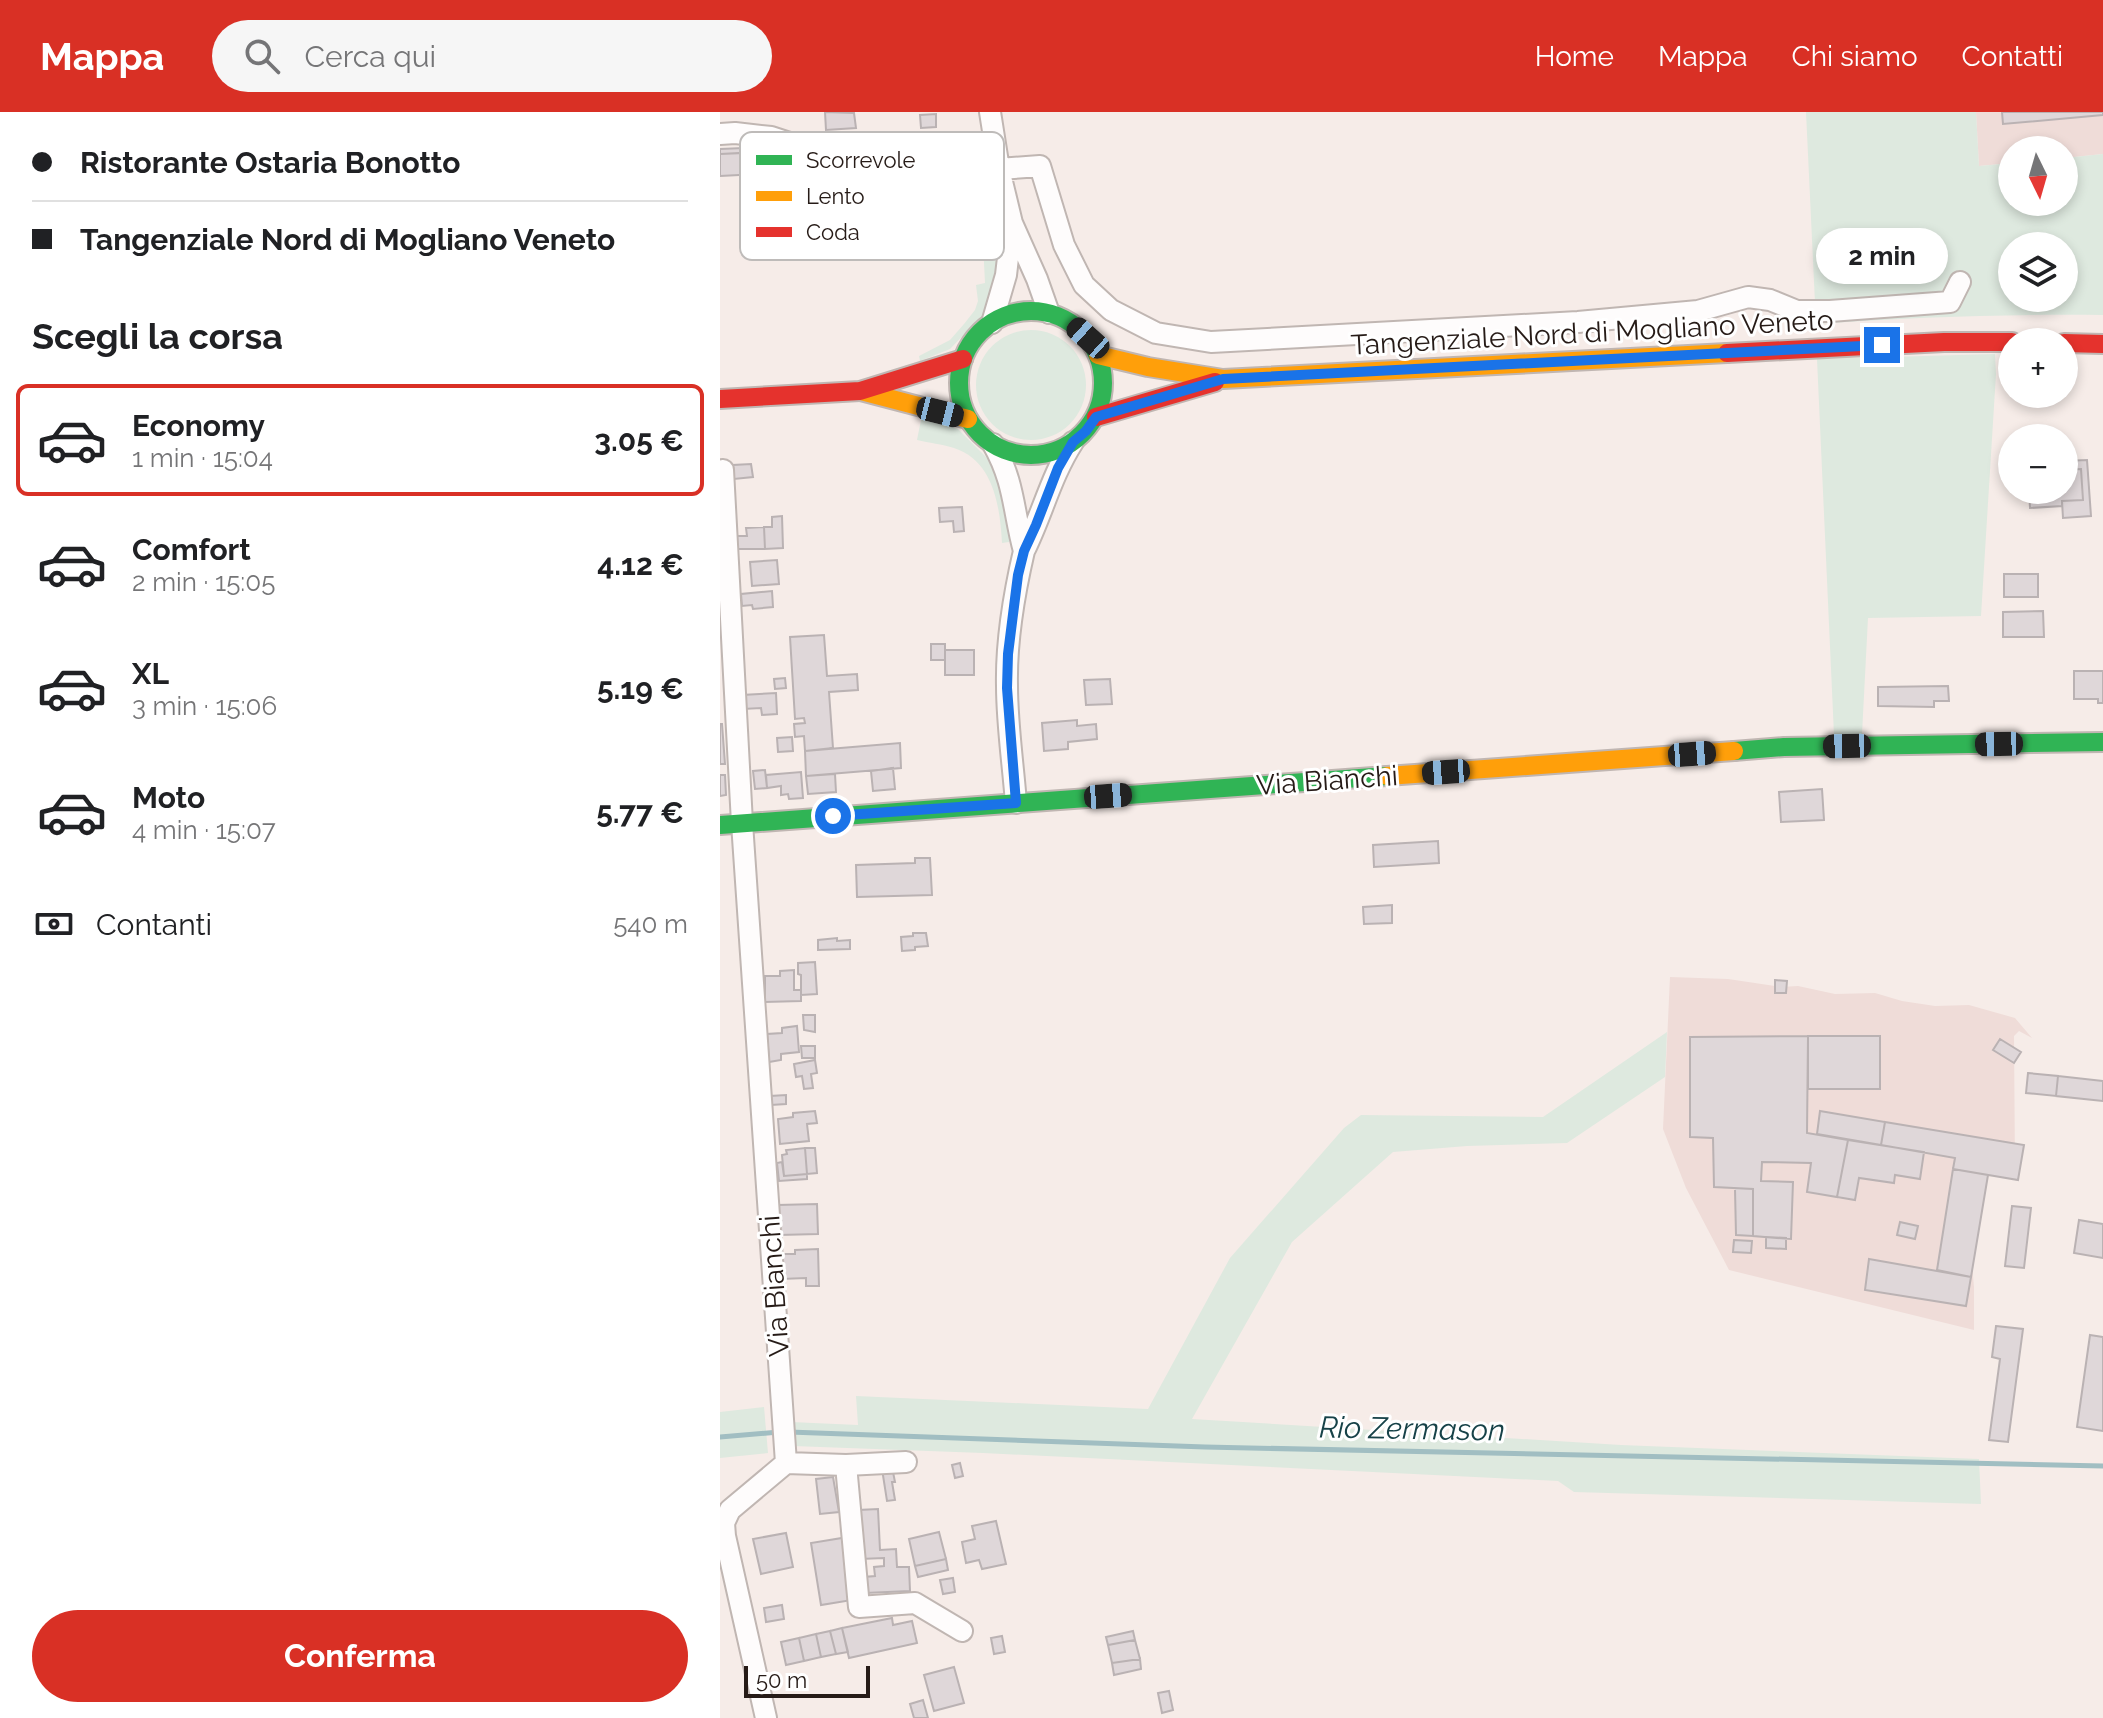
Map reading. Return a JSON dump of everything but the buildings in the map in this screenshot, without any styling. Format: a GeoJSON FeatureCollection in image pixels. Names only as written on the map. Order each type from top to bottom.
{"type":"FeatureCollection","features":[{"type":"Feature","properties":{"kind":"main road"},"geometry":{"type":"LineString","coordinates":[[1029,311],[1049,313],[1070,323],[1088,338],[1098,355],[1104,378],[1102,398],[1096,417],[1073,442],[1042,455],[1016,454],[993,444],[968,419],[959,389],[963,359],[970,345],[992,323],[1010,314],[1029,311]]}},
{"type":"Feature","properties":{"kind":"main road","name":"Tangenziale Nord di Mogliano Veneto"},"geometry":{"type":"LineString","coordinates":[[1223,379],[1944,342],[1998,342]]}},
{"type":"Feature","properties":{"kind":"main road"},"geometry":{"type":"LineString","coordinates":[[2078,343],[2103,344]]}},
{"type":"Feature","properties":{"kind":"main road"},"geometry":{"type":"LineString","coordinates":[[1098,355],[1223,379]]}},
{"type":"Feature","properties":{"kind":"main road"},"geometry":{"type":"LineString","coordinates":[[720,399],[860,391],[963,359]]}},
{"type":"Feature","properties":{"kind":"main road"},"geometry":{"type":"LineString","coordinates":[[1096,417],[1223,379]]}},
{"type":"Feature","properties":{"kind":"main road"},"geometry":{"type":"LineString","coordinates":[[860,391],[968,419]]}},
{"type":"Feature","properties":{"kind":"main road","name":"Via Bianchi"},"geometry":{"type":"LineString","coordinates":[[720,825],[1784,747],[2103,742]]}},
{"type":"Feature","properties":{"kind":"street"},"geometry":{"type":"LineString","coordinates":[[990,112],[993,132]]}},
{"type":"Feature","properties":{"kind":"street"},"geometry":{"type":"LineString","coordinates":[[720,134],[740,134]]}},
{"type":"Feature","properties":{"kind":"street"},"geometry":{"type":"LineString","coordinates":[[1004,169],[1040,166],[1064,245],[1084,285],[1111,310],[1156,333],[1211,342],[1578,322],[1698,311],[1748,297],[1770,300],[1797,311],[1950,302],[1960,282]]}},
{"type":"Feature","properties":{"kind":"street"},"geometry":{"type":"LineString","coordinates":[[1004,190],[1012,223],[1049,313]]}},
{"type":"Feature","properties":{"kind":"street"},"geometry":{"type":"LineString","coordinates":[[992,323],[1006,275],[1012,223]]}},
{"type":"Feature","properties":{"kind":"street"},"geometry":{"type":"LineString","coordinates":[[1016,803],[1007,688],[1018,575],[1024,551],[1058,468],[1073,442]]}},
{"type":"Feature","properties":{"kind":"street"},"geometry":{"type":"LineString","coordinates":[[993,444],[1011,487],[1024,551]]}},
{"type":"Feature","properties":{"kind":"street","name":"Via Bianchi"},"geometry":{"type":"LineString","coordinates":[[723,470],[742,823],[786,1456]]}},
{"type":"Feature","properties":{"kind":"street"},"geometry":{"type":"LineString","coordinates":[[766,1718],[725,1536],[724,1523],[730,1510],[786,1456],[846,1465],[906,1462]]}},
{"type":"Feature","properties":{"kind":"street"},"geometry":{"type":"LineString","coordinates":[[846,1465],[859,1607],[915,1603],[962,1631]]}},
{"type":"Feature","properties":{"kind":"shaded area"},"geometry":{"type":"Polygon","coordinates":[[[1806,112],[1976,112],[1979,166],[1998,164],[1998,216],[2078,216],[2078,157],[2103,154],[2103,315],[1816,324],[1806,112]]]}},
{"type":"Feature","properties":{"kind":"shaded area"},"geometry":{"type":"Polygon","coordinates":[[[1976,112],[2103,112],[2103,154],[2078,157],[2078,136],[1998,136],[1998,164],[1979,166],[1976,112]]]}},
{"type":"Feature","properties":{"kind":"shaded area"},"geometry":{"type":"Polygon","coordinates":[[[984,260],[998,260],[986,312],[950,349],[920,361],[919,356],[950,340],[975,310],[978,301],[976,285],[985,283],[984,260]]]}},
{"type":"Feature","properties":{"kind":"shaded area"},"geometry":{"type":"Polygon","coordinates":[[[1031,330],[1052,334],[1070,346],[1082,364],[1086,385],[1082,406],[1070,424],[1052,436],[1031,440],[1010,436],[992,424],[980,406],[976,385],[980,364],[992,346],[1010,334],[1031,330]]]}},
{"type":"Feature","properties":{"kind":"shaded area"},"geometry":{"type":"Polygon","coordinates":[[[1995,354],[1981,616],[1868,618],[1862,734],[1834,735],[1817,359],[1995,354]]]}},
{"type":"Feature","properties":{"kind":"shaded area"},"geometry":{"type":"Polygon","coordinates":[[[922,415],[958,429],[992,463],[1003,488],[1009,542],[1002,543],[996,501],[986,474],[967,454],[917,440],[922,415]]]}},
{"type":"Feature","properties":{"kind":"shaded area"},"geometry":{"type":"Polygon","coordinates":[[[1670,977],[1798,986],[1835,994],[1875,993],[1935,1006],[1969,1005],[2015,1018],[2032,1038],[2019,1031],[2014,1036],[2015,1171],[1968,1168],[1966,1195],[1974,1287],[1974,1330],[1729,1270],[1686,1188],[1663,1129],[1670,977]]]}},
{"type":"Feature","properties":{"kind":"shaded area"},"geometry":{"type":"Polygon","coordinates":[[[1667,1032],[1665,1077],[1567,1143],[1393,1152],[1292,1242],[1192,1419],[1621,1445],[1979,1459],[1981,1504],[1574,1492],[1558,1481],[793,1446],[791,1422],[858,1425],[856,1396],[1148,1409],[1230,1258],[1344,1128],[1361,1115],[1543,1117],[1667,1032]]]}},
{"type":"Feature","properties":{"kind":"shaded area"},"geometry":{"type":"Polygon","coordinates":[[[764,1407],[768,1453],[720,1458],[720,1412],[764,1407]]]}},
{"type":"Feature","properties":{"kind":"waterway","name":"Rio Zermason"},"geometry":{"type":"LineString","coordinates":[[720,1437],[779,1432]]}},
{"type":"Feature","properties":{"kind":"waterway","name":"Rio Zermason"},"geometry":{"type":"LineString","coordinates":[[789,1432],[1205,1447],[2103,1466]]}},
{"type":"Feature","properties":{"kind":"traffic: fast"},"geometry":{"type":"LineString","coordinates":[[1031,311],[1059,317],[1082,332],[1097,355],[1103,383],[1097,411],[1082,434],[1059,449],[1031,455],[1003,449],[980,434],[965,411],[959,383],[965,355],[980,332],[1003,317],[1031,311]]}},
{"type":"Feature","properties":{"kind":"traffic: fast"},"geometry":{"type":"LineString","coordinates":[[1734,751],[1784,747],[2103,742]]}},
{"type":"Feature","properties":{"kind":"traffic: fast"},"geometry":{"type":"LineString","coordinates":[[720,825],[1387,776]]}},
{"type":"Feature","properties":{"kind":"traffic: slow"},"geometry":{"type":"LineString","coordinates":[[1098,355],[1223,379],[1727,353]]}},
{"type":"Feature","properties":{"kind":"traffic: slow"},"geometry":{"type":"LineString","coordinates":[[861,391],[968,419]]}},
{"type":"Feature","properties":{"kind":"traffic: slow"},"geometry":{"type":"LineString","coordinates":[[1387,776],[1734,751]]}},
{"type":"Feature","properties":{"kind":"traffic: jam"},"geometry":{"type":"LineString","coordinates":[[1727,353],[1998,342]]}},
{"type":"Feature","properties":{"kind":"traffic: jam"},"geometry":{"type":"LineString","coordinates":[[2078,343],[2103,344]]}},
{"type":"Feature","properties":{"kind":"traffic: jam"},"geometry":{"type":"LineString","coordinates":[[720,399],[860,391],[963,359]]}},
{"type":"Feature","properties":{"kind":"traffic: jam"},"geometry":{"type":"LineString","coordinates":[[1096,417],[1215,382]]}},
{"type":"Feature","properties":{"kind":"route"},"geometry":{"type":"LineString","coordinates":[[833,816],[1016,803],[1007,688],[1018,575],[1024,551],[1058,468],[1073,442],[1096,417],[1223,379],[1882,345]]}}]}
